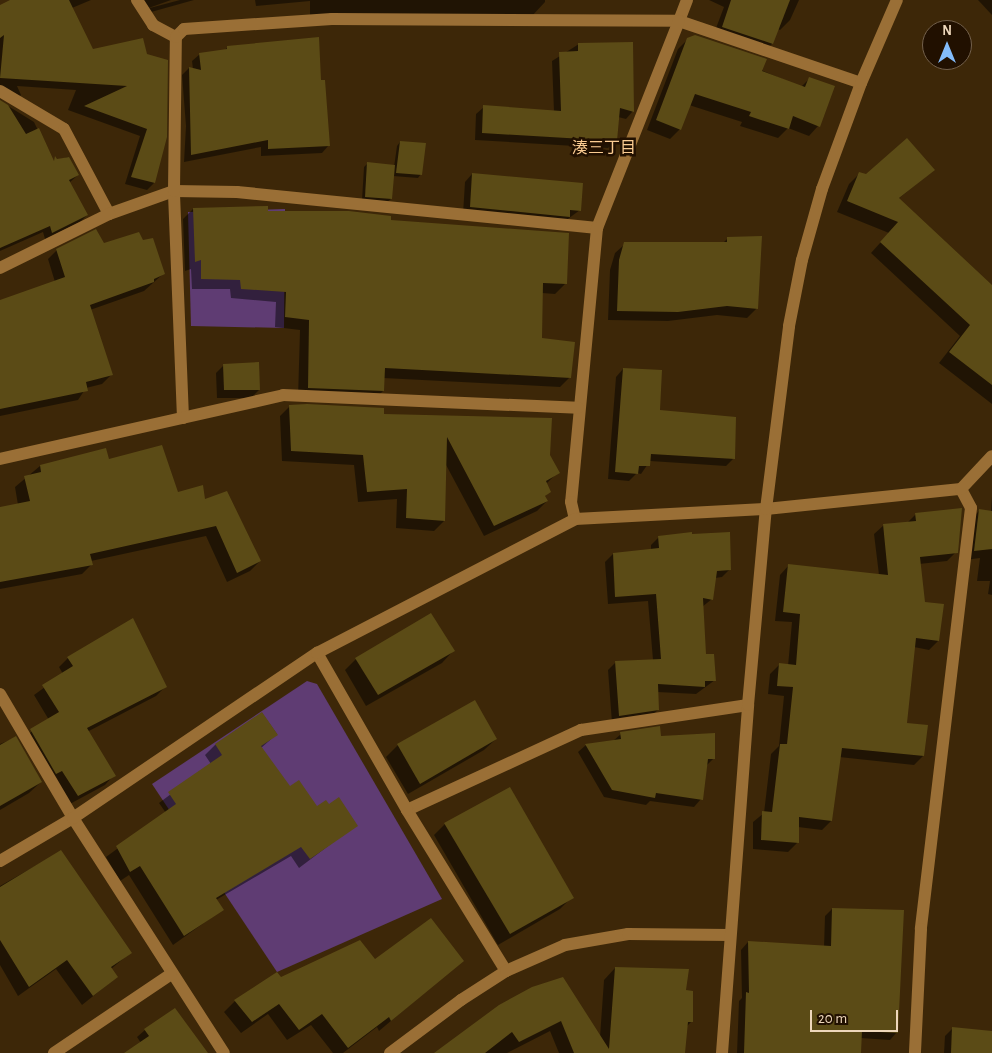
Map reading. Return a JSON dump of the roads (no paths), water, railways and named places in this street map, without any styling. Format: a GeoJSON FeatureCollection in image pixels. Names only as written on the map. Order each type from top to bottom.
{"type":"FeatureCollection","features":[{"type":"Feature","properties":{"kind":"street"},"geometry":{"type":"LineString","coordinates":[[137,0],[153,24],[176,37]]}},
{"type":"Feature","properties":{"kind":"street"},"geometry":{"type":"LineString","coordinates":[[575,519],[571,502],[578,408],[597,228],[687,0]]}},
{"type":"Feature","properties":{"kind":"street"},"geometry":{"type":"LineString","coordinates":[[722,1053],[748,704],[766,508],[789,326],[802,260],[822,189],[860,83],[897,0]]}},
{"type":"Feature","properties":{"kind":"street"},"geometry":{"type":"LineString","coordinates":[[183,418],[174,191],[176,37],[184,29],[332,19],[679,21],[860,83]]}},
{"type":"Feature","properties":{"kind":"street"},"geometry":{"type":"LineString","coordinates":[[0,91],[64,129],[109,214]]}},
{"type":"Feature","properties":{"kind":"street"},"geometry":{"type":"LineString","coordinates":[[0,268],[109,214],[174,191],[237,192],[597,228]]}},
{"type":"Feature","properties":{"kind":"street"},"geometry":{"type":"LineString","coordinates":[[0,458],[282,395],[578,408]]}},
{"type":"Feature","properties":{"kind":"street"},"geometry":{"type":"LineString","coordinates":[[0,861],[74,818],[317,653],[575,519],[766,508],[961,489],[992,456]]}},
{"type":"Feature","properties":{"kind":"street"},"geometry":{"type":"LineString","coordinates":[[915,1053],[921,929],[971,508],[961,489]]}},
{"type":"Feature","properties":{"kind":"street"},"geometry":{"type":"LineString","coordinates":[[317,653],[407,810],[506,971]]}},
{"type":"Feature","properties":{"kind":"street"},"geometry":{"type":"LineString","coordinates":[[0,694],[171,974],[224,1053]]}},
{"type":"Feature","properties":{"kind":"street"},"geometry":{"type":"LineString","coordinates":[[407,810],[581,730],[748,704]]}},
{"type":"Feature","properties":{"kind":"street"},"geometry":{"type":"LineString","coordinates":[[390,1053],[506,971],[566,944],[628,934],[730,935]]}},
{"type":"Feature","properties":{"kind":"street"},"geometry":{"type":"LineString","coordinates":[[54,1053],[171,974]]}},
{"type":"Feature","properties":{"kind":"district","name":"湊三丁目"},"geometry":{"type":"Point","coordinates":[604,148]}}]}
